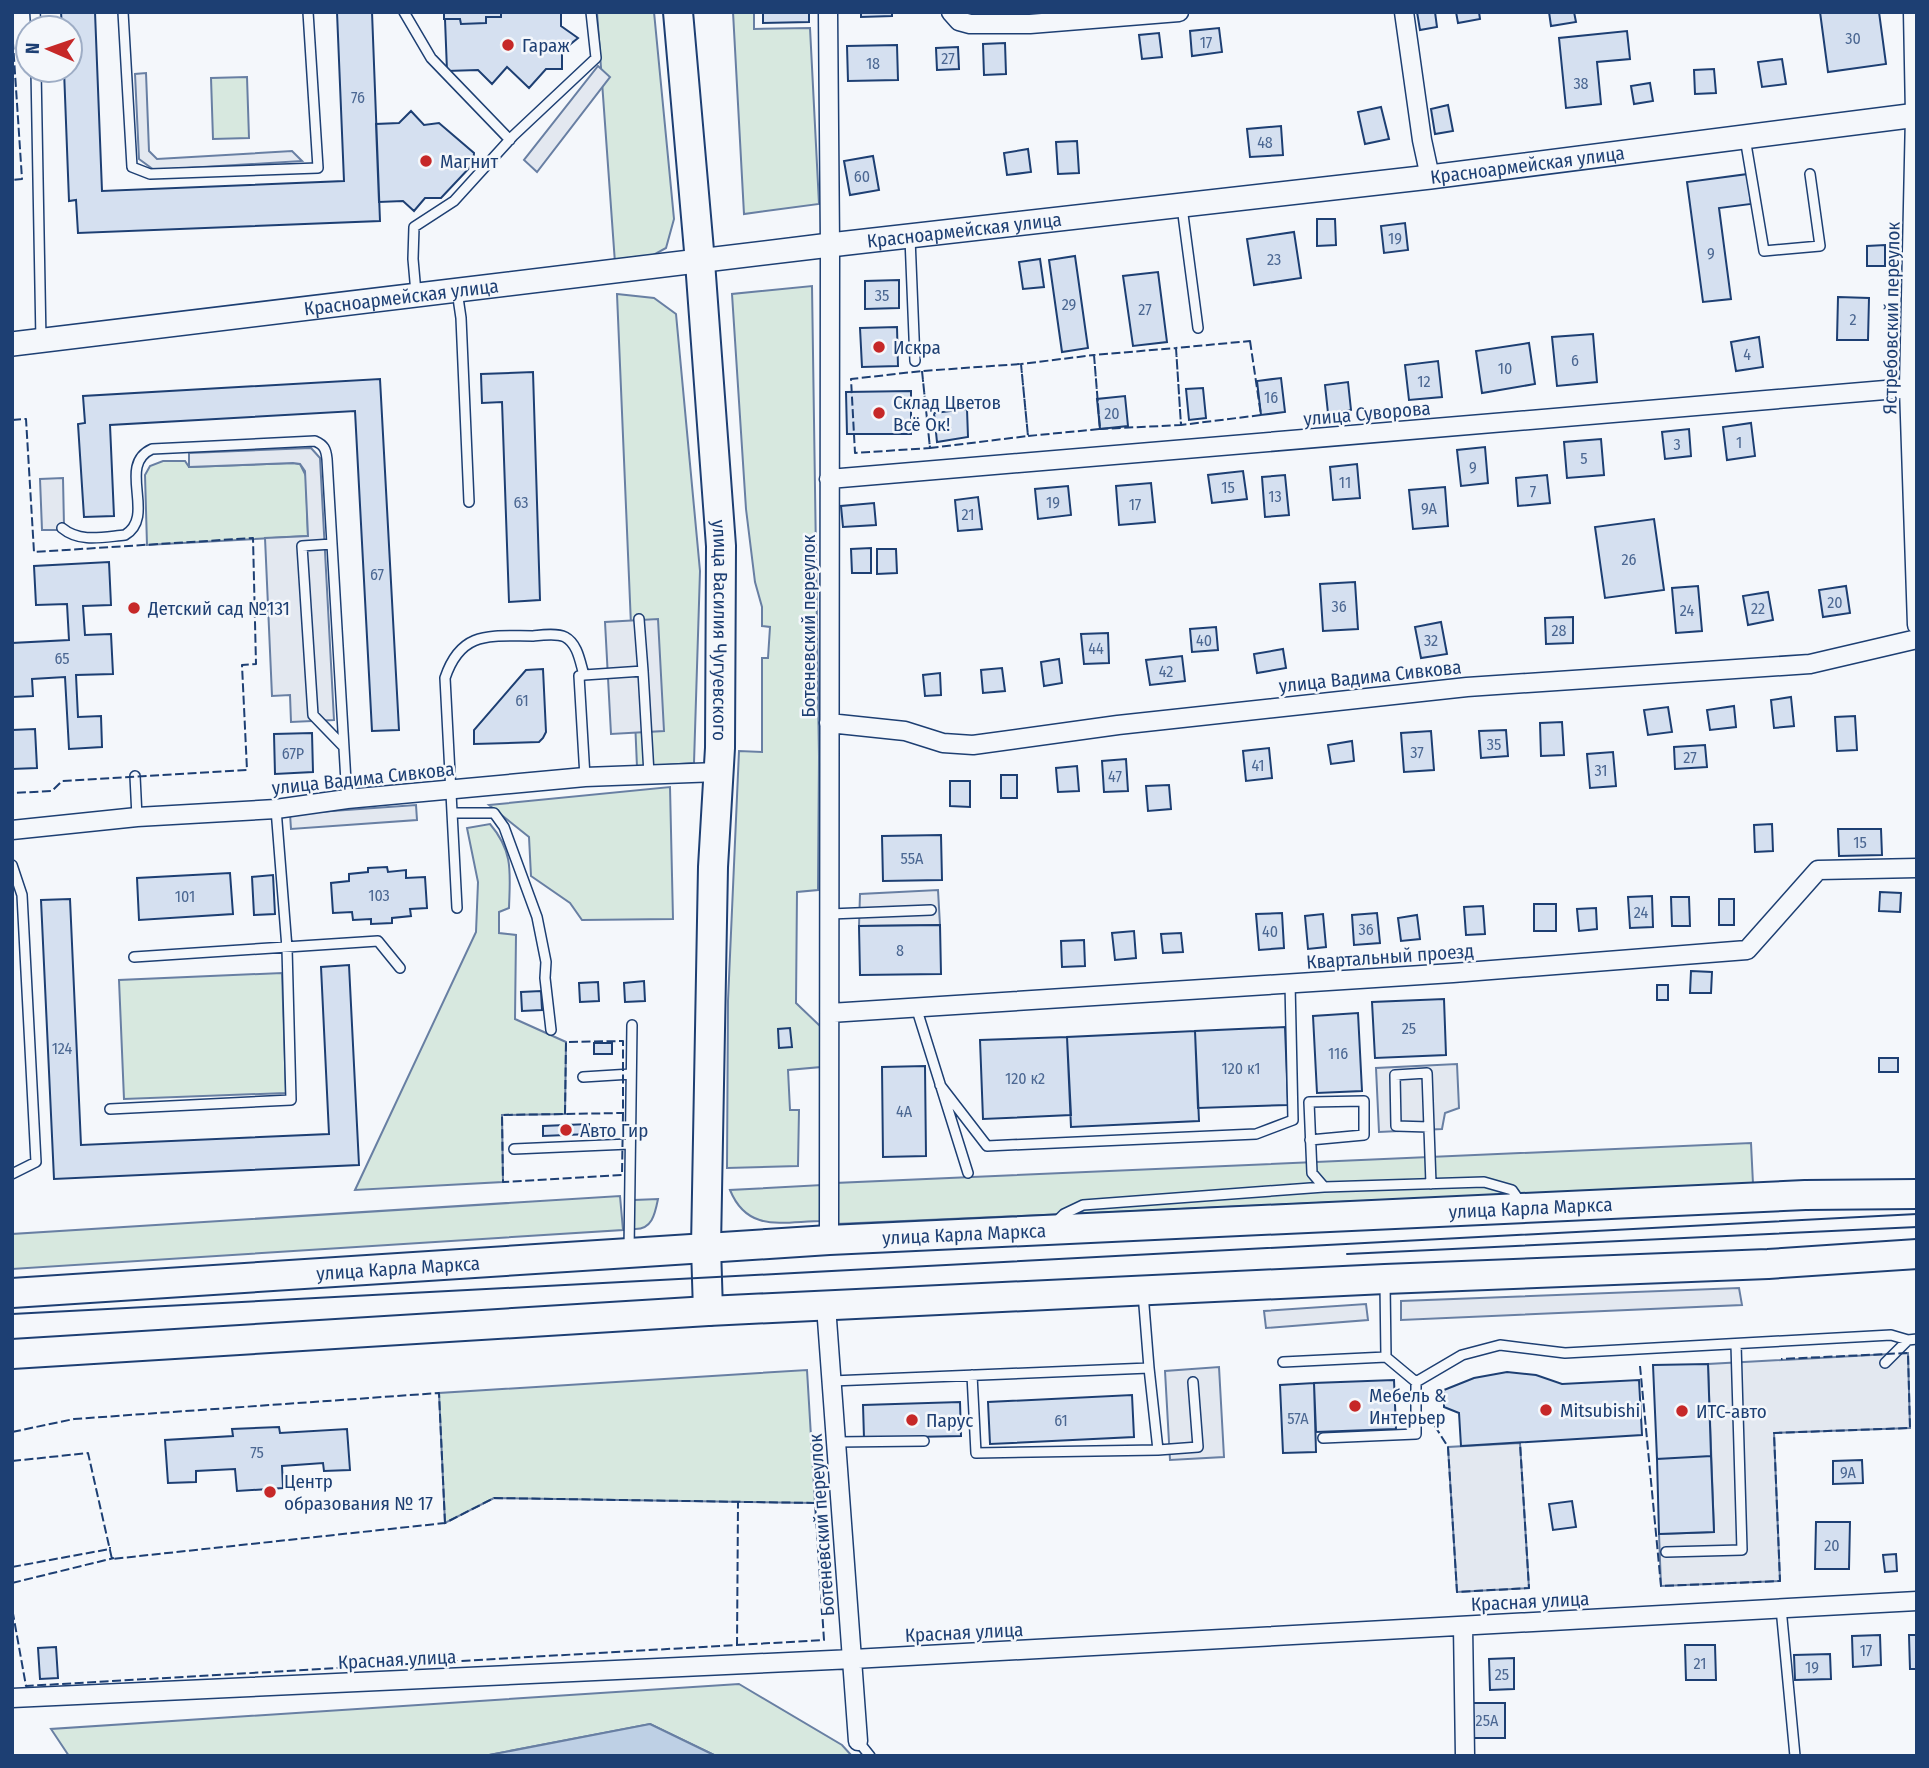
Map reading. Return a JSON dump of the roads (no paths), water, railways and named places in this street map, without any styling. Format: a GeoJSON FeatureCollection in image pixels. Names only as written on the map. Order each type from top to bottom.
{"type":"FeatureCollection","features":[{"type":"Feature","properties":{"kind":"main road","name":"улица Василия Чугуевского"},"geometry":{"type":"LineString","coordinates":[[678,12],[721,546],[722,642],[713,867],[706,1247],[708,1311]]}},
{"type":"Feature","properties":{"kind":"main road","name":"улица Карла Маркса"},"geometry":{"type":"LineString","coordinates":[[12,1293],[829,1240],[1805,1195],[1917,1194]]}},
{"type":"Feature","properties":{"kind":"main road"},"geometry":{"type":"LineString","coordinates":[[12,1354],[708,1311],[1768,1264],[1917,1254]]}},
{"type":"Feature","properties":{"kind":"street","name":"Ботеневский переулок"},"geometry":{"type":"LineString","coordinates":[[828,12],[829,1240]]}},
{"type":"Feature","properties":{"kind":"street"},"geometry":{"type":"LineString","coordinates":[[951,12],[959,21],[971,24],[1179,12]]}},
{"type":"Feature","properties":{"kind":"street"},"geometry":{"type":"LineString","coordinates":[[1404,12],[1422,140],[1430,177]]}},
{"type":"Feature","properties":{"kind":"street","name":"Ястребовский переулок"},"geometry":{"type":"LineString","coordinates":[[1913,12],[1916,115],[1909,388],[1917,625]]}},
{"type":"Feature","properties":{"kind":"street","name":"Красноармейская улица"},"geometry":{"type":"LineString","coordinates":[[12,344],[830,245],[1430,177],[1916,115]]}},
{"type":"Feature","properties":{"kind":"street","name":"улица Суворова"},"geometry":{"type":"LineString","coordinates":[[829,480],[1909,388]]}},
{"type":"Feature","properties":{"kind":"street","name":"улица Вадима Сивкова"},"geometry":{"type":"LineString","coordinates":[[830,723],[905,731],[943,743],[973,745],[1118,725],[1466,687],[1810,664],[1917,639]]}},
{"type":"Feature","properties":{"kind":"street","name":"улица Вадима Сивкова"},"geometry":{"type":"LineString","coordinates":[[12,830],[136,817],[276,808],[585,777],[718,772]]}},
{"type":"Feature","properties":{"kind":"street","name":"Квартальный проезд"},"geometry":{"type":"LineString","coordinates":[[830,1013],[1290,984],[1747,950],[1818,870],[1917,869]]}},
{"type":"Feature","properties":{"kind":"street","name":"Ботеневский переулок"},"geometry":{"type":"LineString","coordinates":[[826,1306],[858,1741]]}},
{"type":"Feature","properties":{"kind":"street","name":"Красная улица"},"geometry":{"type":"LineString","coordinates":[[12,1698],[853,1660],[1917,1601]]}},
{"type":"Feature","properties":{"kind":"street"},"geometry":{"type":"LineString","coordinates":[[1463,1626],[1465,1756]]}},
{"type":"Feature","properties":{"kind":"lane"},"geometry":{"type":"LineString","coordinates":[[123,12],[132,166],[150,174],[318,168],[308,12]]}},
{"type":"Feature","properties":{"kind":"lane"},"geometry":{"type":"LineString","coordinates":[[404,12],[430,58],[510,140]]}},
{"type":"Feature","properties":{"kind":"lane"},"geometry":{"type":"LineString","coordinates":[[417,296],[413,260],[414,227],[454,201],[510,140],[596,58],[591,12]]}},
{"type":"Feature","properties":{"kind":"lane"},"geometry":{"type":"LineString","coordinates":[[36,84],[41,341]]}},
{"type":"Feature","properties":{"kind":"lane"},"geometry":{"type":"LineString","coordinates":[[1745,136],[1764,251],[1820,246],[1810,174]]}},
{"type":"Feature","properties":{"kind":"lane"},"geometry":{"type":"LineString","coordinates":[[1182,205],[1198,328]]}},
{"type":"Feature","properties":{"kind":"lane"},"geometry":{"type":"LineString","coordinates":[[910,236],[915,361]]}},
{"type":"Feature","properties":{"kind":"lane"},"geometry":{"type":"LineString","coordinates":[[457,291],[461,318],[469,502]]}},
{"type":"Feature","properties":{"kind":"lane"},"geometry":{"type":"LineString","coordinates":[[62,528],[82,539],[125,536],[131,532],[138,517],[136,464],[143,454],[152,449],[315,441],[326,451],[347,799]]}},
{"type":"Feature","properties":{"kind":"lane"},"geometry":{"type":"LineString","coordinates":[[332,544],[302,546],[313,715],[344,746]]}},
{"type":"Feature","properties":{"kind":"lane"},"geometry":{"type":"LineString","coordinates":[[639,619],[649,774]]}},
{"type":"Feature","properties":{"kind":"lane"},"geometry":{"type":"LineString","coordinates":[[457,908],[445,678],[451,663],[465,646],[484,636],[562,635],[576,649],[584,675]]}},
{"type":"Feature","properties":{"kind":"lane"},"geometry":{"type":"LineString","coordinates":[[585,777],[579,676],[643,671]]}},
{"type":"Feature","properties":{"kind":"lane"},"geometry":{"type":"LineString","coordinates":[[135,776],[136,817]]}},
{"type":"Feature","properties":{"kind":"lane"},"geometry":{"type":"LineString","coordinates":[[110,1109],[291,1100],[286,948],[276,808]]}},
{"type":"Feature","properties":{"kind":"lane"},"geometry":{"type":"LineString","coordinates":[[452,813],[494,813],[505,827],[539,925],[546,962],[545,978],[551,1030]]}},
{"type":"Feature","properties":{"kind":"lane"},"geometry":{"type":"LineString","coordinates":[[12,865],[22,895],[36,1162],[12,1174]]}},
{"type":"Feature","properties":{"kind":"lane"},"geometry":{"type":"LineString","coordinates":[[12,907],[22,895]]}},
{"type":"Feature","properties":{"kind":"lane"},"geometry":{"type":"LineString","coordinates":[[830,914],[931,910]]}},
{"type":"Feature","properties":{"kind":"lane"},"geometry":{"type":"LineString","coordinates":[[134,957],[378,941],[400,968]]}},
{"type":"Feature","properties":{"kind":"lane"},"geometry":{"type":"LineString","coordinates":[[940,1084],[987,1146],[1256,1134],[1293,1120],[1290,984]]}},
{"type":"Feature","properties":{"kind":"lane"},"geometry":{"type":"LineString","coordinates":[[916,1007],[968,1173]]}},
{"type":"Feature","properties":{"kind":"lane"},"geometry":{"type":"LineString","coordinates":[[629,1252],[632,1025]]}},
{"type":"Feature","properties":{"kind":"lane"},"geometry":{"type":"LineString","coordinates":[[1429,1127],[1396,1126],[1395,1075],[1427,1073],[1429,1127],[1431,1184]]}},
{"type":"Feature","properties":{"kind":"lane"},"geometry":{"type":"LineString","coordinates":[[583,1077],[631,1074]]}},
{"type":"Feature","properties":{"kind":"lane"},"geometry":{"type":"LineString","coordinates":[[1310,1140],[1364,1135],[1364,1101],[1309,1102],[1310,1140],[1312,1173],[1324,1187]]}},
{"type":"Feature","properties":{"kind":"lane"},"geometry":{"type":"LineString","coordinates":[[514,1149],[629,1144]]}},
{"type":"Feature","properties":{"kind":"lane"},"geometry":{"type":"LineString","coordinates":[[1049,1229],[1064,1214],[1083,1205],[1324,1187],[1484,1182],[1512,1190],[1524,1208]]}},
{"type":"Feature","properties":{"kind":"lane"},"geometry":{"type":"LineString","coordinates":[[1385,1279],[1386,1357]]}},
{"type":"Feature","properties":{"kind":"lane"},"geometry":{"type":"LineString","coordinates":[[1143,1290],[1158,1450]]}},
{"type":"Feature","properties":{"kind":"lane"},"geometry":{"type":"LineString","coordinates":[[1416,1382],[1462,1355],[1500,1345],[1565,1353],[1891,1335],[1912,1339]]}},
{"type":"Feature","properties":{"kind":"lane"},"geometry":{"type":"LineString","coordinates":[[1885,1363],[1912,1339]]}},
{"type":"Feature","properties":{"kind":"lane"},"geometry":{"type":"LineString","coordinates":[[1666,1552],[1742,1550],[1736,1344]]}},
{"type":"Feature","properties":{"kind":"lane"},"geometry":{"type":"LineString","coordinates":[[1283,1362],[1386,1357],[1416,1382]]}},
{"type":"Feature","properties":{"kind":"lane"},"geometry":{"type":"LineString","coordinates":[[832,1381],[1149,1368]]}},
{"type":"Feature","properties":{"kind":"lane"},"geometry":{"type":"LineString","coordinates":[[972,1375],[976,1453],[1198,1447],[1193,1382]]}},
{"type":"Feature","properties":{"kind":"lane"},"geometry":{"type":"LineString","coordinates":[[1323,1438],[1416,1434],[1416,1382]]}},
{"type":"Feature","properties":{"kind":"lane"},"geometry":{"type":"LineString","coordinates":[[836,1442],[924,1441]]}},
{"type":"Feature","properties":{"kind":"lane"},"geometry":{"type":"LineString","coordinates":[[1781,1608],[1795,1756]]}},
{"type":"Feature","properties":{"kind":"lane"},"geometry":{"type":"LineString","coordinates":[[858,1741],[870,1756]]}},
{"type":"Feature","properties":{"kind":"water"},"geometry":{"type":"Polygon","coordinates":[[[650,1724],[716,1756],[484,1756],[650,1724]]]}},
{"type":"Feature","properties":{"kind":"tram line"},"geometry":{"type":"LineString","coordinates":[[12,1314],[1917,1214]]}},
{"type":"Feature","properties":{"kind":"tram line"},"geometry":{"type":"LineString","coordinates":[[1347,1254],[1917,1227]]}},
{"type":"Feature","properties":{"kind":"place","name":"Гараж"},"geometry":{"type":"Point","coordinates":[508,45]}},
{"type":"Feature","properties":{"kind":"place","name":"Магнит"},"geometry":{"type":"Point","coordinates":[426,161]}},
{"type":"Feature","properties":{"kind":"place","name":"Искра"},"geometry":{"type":"Point","coordinates":[879,347]}},
{"type":"Feature","properties":{"kind":"place","name":"Склад Цветов Всё Ок!"},"geometry":{"type":"Point","coordinates":[879,413]}},
{"type":"Feature","properties":{"kind":"place","name":"Детский сад №131"},"geometry":{"type":"Point","coordinates":[134,608]}},
{"type":"Feature","properties":{"kind":"place","name":"Авто Гир"},"geometry":{"type":"Point","coordinates":[566,1130]}},
{"type":"Feature","properties":{"kind":"place","name":"Мебель & Интерьер"},"geometry":{"type":"Point","coordinates":[1355,1406]}},
{"type":"Feature","properties":{"kind":"place","name":"Mitsubishi"},"geometry":{"type":"Point","coordinates":[1546,1410]}},
{"type":"Feature","properties":{"kind":"place","name":"ИТС-авто"},"geometry":{"type":"Point","coordinates":[1682,1411]}},
{"type":"Feature","properties":{"kind":"place","name":"Парус"},"geometry":{"type":"Point","coordinates":[912,1420]}},
{"type":"Feature","properties":{"kind":"place","name":"Центр образования № 17"},"geometry":{"type":"Point","coordinates":[270,1492]}}]}
